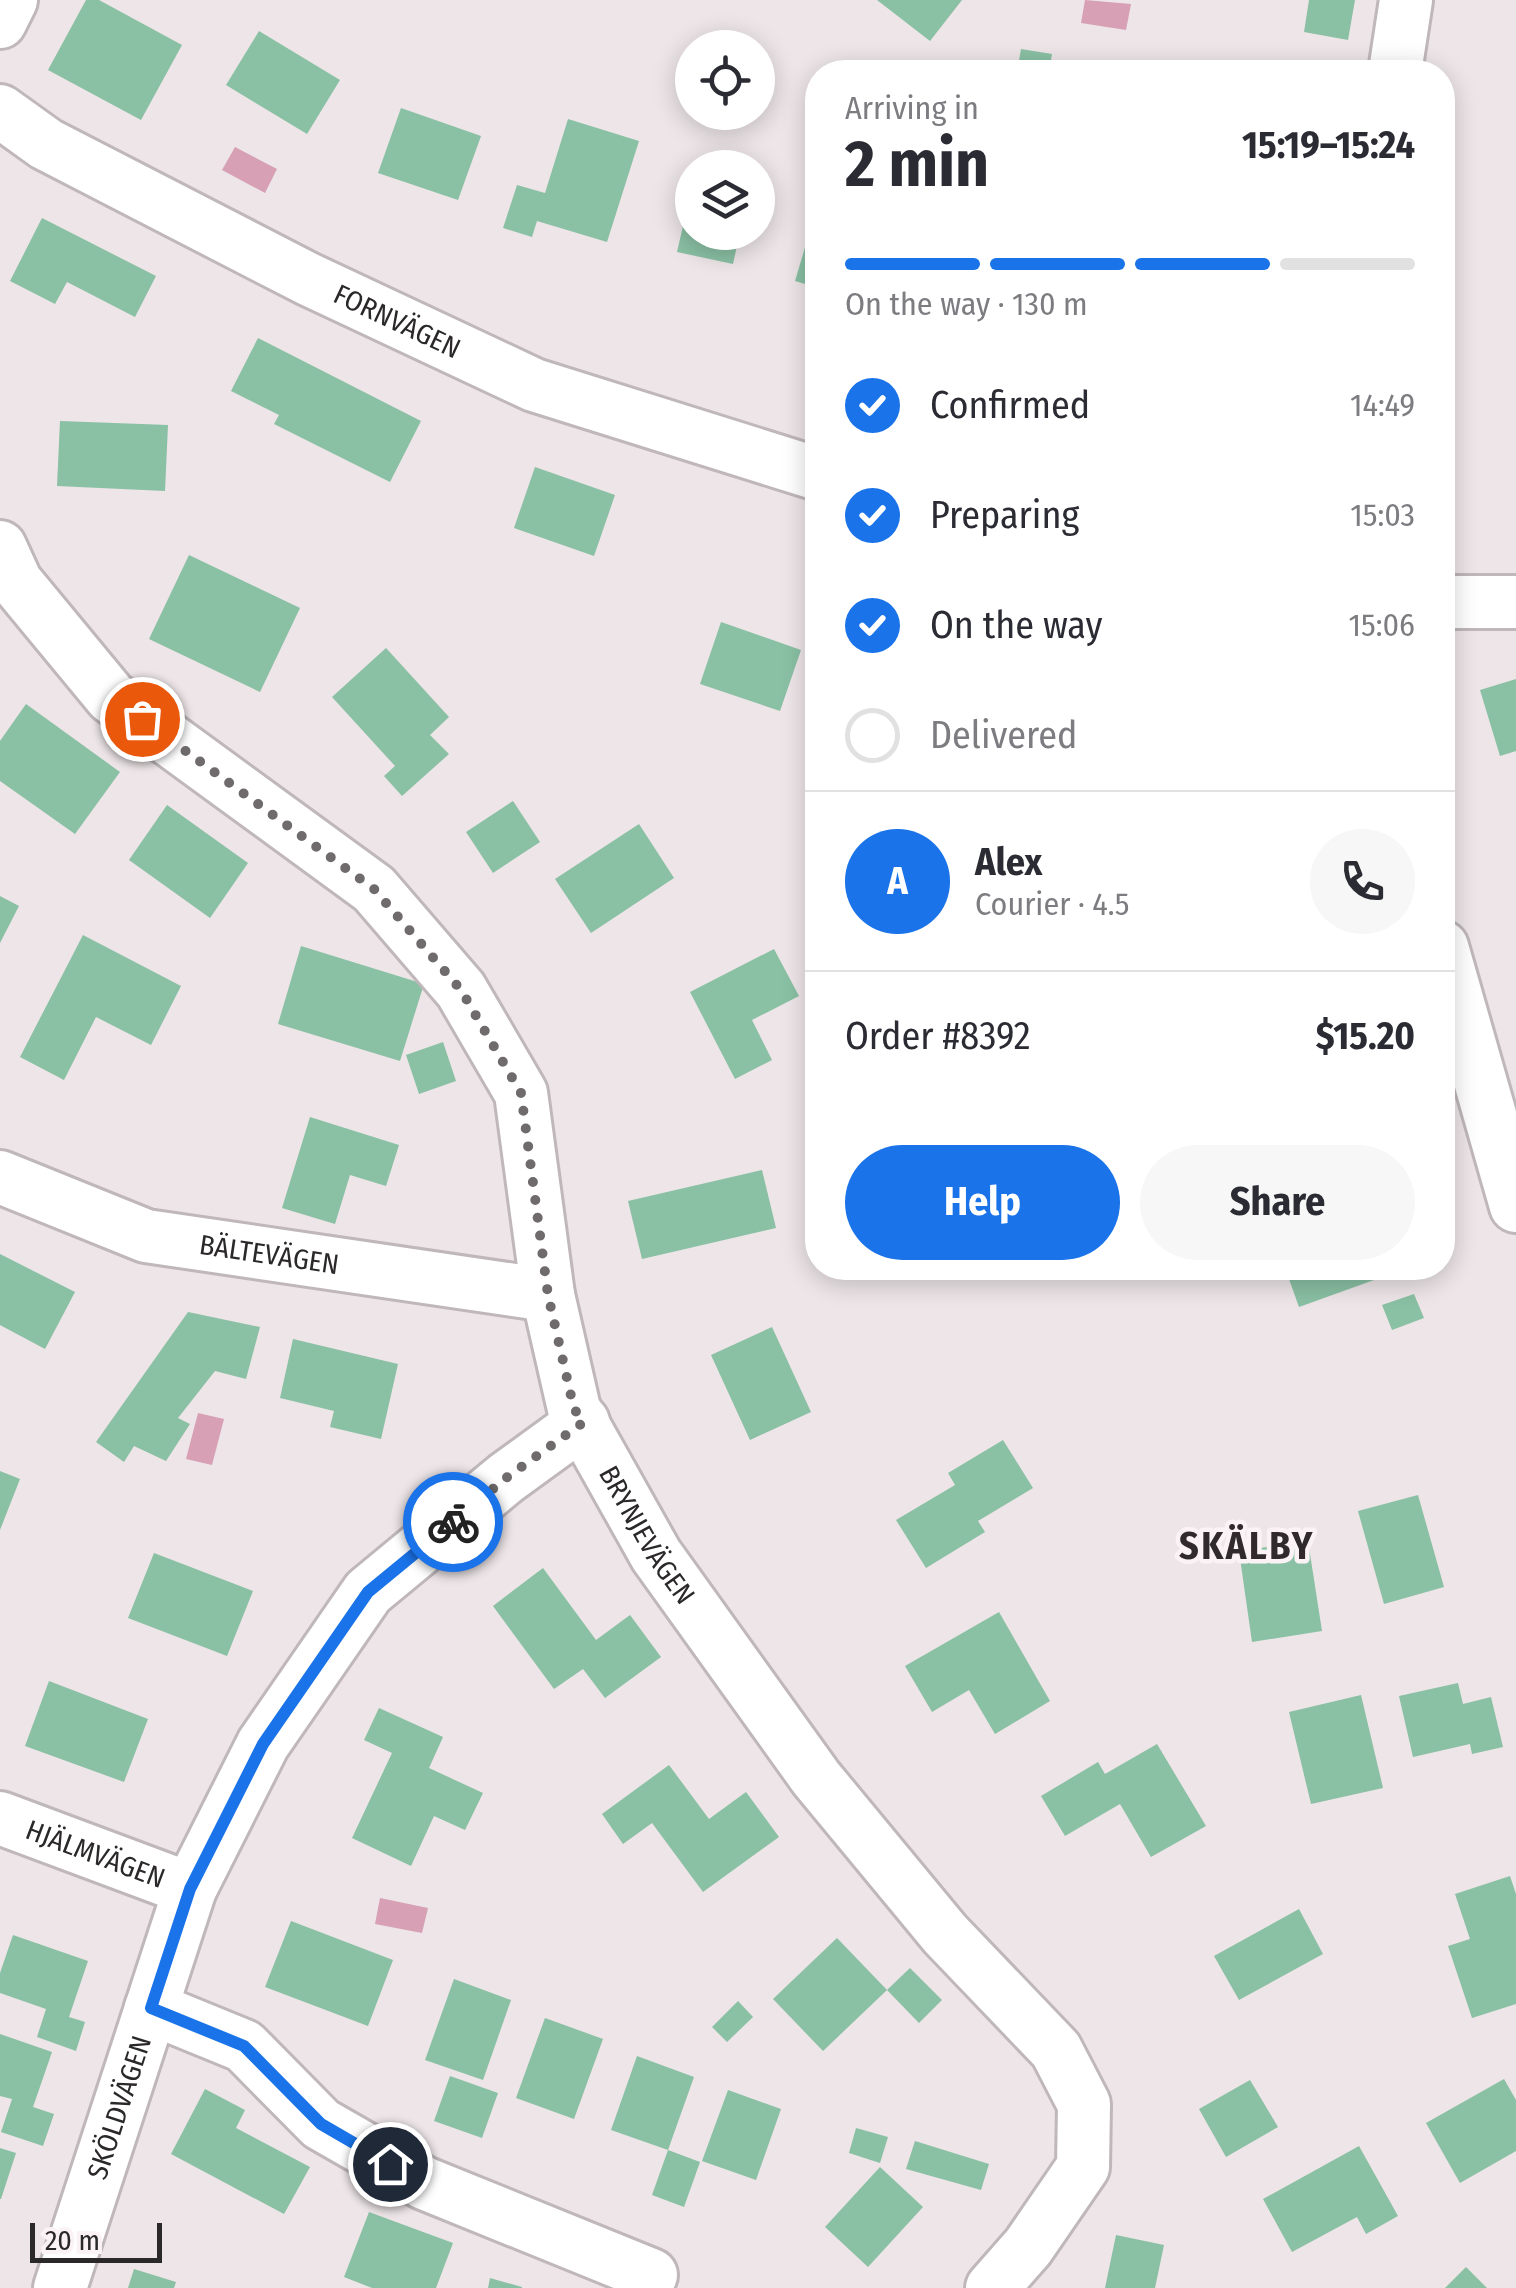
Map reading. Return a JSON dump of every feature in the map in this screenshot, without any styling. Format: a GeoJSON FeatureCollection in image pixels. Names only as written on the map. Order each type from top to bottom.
{"type":"FeatureCollection","features":[{"type":"Feature","properties":{"kind":"street"},"geometry":{"type":"LineString","coordinates":[[0,22],[11,0]]}},
{"type":"Feature","properties":{"kind":"street"},"geometry":{"type":"LineString","coordinates":[[1397,60],[1406,0]]}},
{"type":"Feature","properties":{"kind":"street","name":"FORNVÄGEN"},"geometry":{"type":"LineString","coordinates":[[0,111],[46,144],[308,280],[534,385],[805,470]]}},
{"type":"Feature","properties":{"kind":"street","name":"BRYNJEVÄGEN"},"geometry":{"type":"LineString","coordinates":[[0,547],[16,582],[111,697],[374,889],[461,990],[521,1093],[548,1295],[574,1409],[656,1555],[816,1778],[944,1934],[1056,2050],[1084,2104],[1083,2166],[1028,2247],[992,2288]]}},
{"type":"Feature","properties":{"kind":"street"},"geometry":{"type":"LineString","coordinates":[[1455,602],[1516,602]]}},
{"type":"Feature","properties":{"kind":"street"},"geometry":{"type":"LineString","coordinates":[[1455,993],[1516,1206]]}},
{"type":"Feature","properties":{"kind":"street","name":"BÄLTEVÄGEN"},"geometry":{"type":"LineString","coordinates":[[0,1177],[146,1236],[548,1295]]}},
{"type":"Feature","properties":{"kind":"street","name":"SKÖLDVÄGEN"},"geometry":{"type":"LineString","coordinates":[[60,2288],[190,1889],[263,1744],[368,1592],[506,1478],[584,1422]]}},
{"type":"Feature","properties":{"kind":"street","name":"HJÄLMVÄGEN"},"geometry":{"type":"LineString","coordinates":[[0,1818],[190,1889]]}},
{"type":"Feature","properties":{"kind":"street"},"geometry":{"type":"LineString","coordinates":[[151,2008],[244,2046],[321,2124],[424,2183],[651,2275]]}},
{"type":"Feature","properties":{"kind":"shaded area"},"geometry":{"type":"Polygon","coordinates":[[[1085,0],[1131,4],[1126,30],[1081,23],[1085,0]]]}},
{"type":"Feature","properties":{"kind":"shaded area"},"geometry":{"type":"Polygon","coordinates":[[[235,147],[277,169],[265,193],[222,170],[235,147]]]}},
{"type":"Feature","properties":{"kind":"shaded area"},"geometry":{"type":"Polygon","coordinates":[[[198,1413],[224,1419],[212,1465],[186,1459],[198,1413]]]}},
{"type":"Feature","properties":{"kind":"shaded area"},"geometry":{"type":"Polygon","coordinates":[[[380,1898],[428,1908],[422,1933],[375,1924],[380,1898]]]}},
{"type":"Feature","properties":{"kind":"building"},"geometry":{"type":"Polygon","coordinates":[[[86,0],[99,0],[182,45],[141,120],[48,70],[86,0]]]}},
{"type":"Feature","properties":{"kind":"building"},"geometry":{"type":"Polygon","coordinates":[[[877,0],[962,0],[930,41],[877,0]]]}},
{"type":"Feature","properties":{"kind":"building"},"geometry":{"type":"Polygon","coordinates":[[[1309,0],[1355,0],[1348,40],[1304,32],[1309,0]]]}},
{"type":"Feature","properties":{"kind":"building"},"geometry":{"type":"Polygon","coordinates":[[[259,31],[340,80],[307,134],[226,85],[259,31]]]}},
{"type":"Feature","properties":{"kind":"building"},"geometry":{"type":"Polygon","coordinates":[[[1021,49],[1052,54],[1051,60],[1019,60],[1021,49]]]}},
{"type":"Feature","properties":{"kind":"building"},"geometry":{"type":"Polygon","coordinates":[[[401,108],[481,136],[458,200],[378,173],[401,108]]]}},
{"type":"Feature","properties":{"kind":"building"},"geometry":{"type":"Polygon","coordinates":[[[568,119],[639,141],[607,242],[537,221],[532,237],[503,228],[517,185],[545,193],[568,119]]]}},
{"type":"Feature","properties":{"kind":"building"},"geometry":{"type":"Polygon","coordinates":[[[42,218],[156,276],[135,317],[67,282],[55,304],[10,281],[42,218]]]}},
{"type":"Feature","properties":{"kind":"building"},"geometry":{"type":"Polygon","coordinates":[[[805,247],[805,284],[795,281],[805,247]]]}},
{"type":"Feature","properties":{"kind":"building"},"geometry":{"type":"Polygon","coordinates":[[[677,250],[736,250],[733,264],[677,250]]]}},
{"type":"Feature","properties":{"kind":"building"},"geometry":{"type":"Polygon","coordinates":[[[258,338],[421,421],[390,482],[274,424],[279,415],[231,391],[258,338]]]}},
{"type":"Feature","properties":{"kind":"building"},"geometry":{"type":"Polygon","coordinates":[[[60,421],[168,425],[165,491],[57,486],[60,421]]]}},
{"type":"Feature","properties":{"kind":"building"},"geometry":{"type":"Polygon","coordinates":[[[535,467],[615,495],[594,556],[514,528],[535,467]]]}},
{"type":"Feature","properties":{"kind":"building"},"geometry":{"type":"Polygon","coordinates":[[[189,555],[300,608],[260,692],[149,639],[189,555]]]}},
{"type":"Feature","properties":{"kind":"building"},"geometry":{"type":"Polygon","coordinates":[[[721,622],[801,650],[780,711],[700,684],[721,622]]]}},
{"type":"Feature","properties":{"kind":"building"},"geometry":{"type":"Polygon","coordinates":[[[386,648],[449,717],[430,735],[449,754],[402,796],[384,776],[395,766],[332,697],[386,648]]]}},
{"type":"Feature","properties":{"kind":"building"},"geometry":{"type":"Polygon","coordinates":[[[1516,679],[1516,751],[1500,756],[1480,690],[1516,679]]]}},
{"type":"Feature","properties":{"kind":"building"},"geometry":{"type":"Polygon","coordinates":[[[26,704],[120,772],[75,834],[0,781],[0,741],[26,704]]]}},
{"type":"Feature","properties":{"kind":"building"},"geometry":{"type":"Polygon","coordinates":[[[513,801],[540,842],[493,873],[466,832],[513,801]]]}},
{"type":"Feature","properties":{"kind":"building"},"geometry":{"type":"Polygon","coordinates":[[[167,805],[248,863],[210,918],[129,860],[167,805]]]}},
{"type":"Feature","properties":{"kind":"building"},"geometry":{"type":"Polygon","coordinates":[[[639,824],[674,878],[591,933],[555,879],[639,824]]]}},
{"type":"Feature","properties":{"kind":"building"},"geometry":{"type":"Polygon","coordinates":[[[0,896],[19,906],[0,943],[0,896]]]}},
{"type":"Feature","properties":{"kind":"building"},"geometry":{"type":"Polygon","coordinates":[[[83,935],[181,986],[151,1045],[96,1017],[64,1080],[20,1057],[83,935]]]}},
{"type":"Feature","properties":{"kind":"building"},"geometry":{"type":"Polygon","coordinates":[[[301,946],[424,984],[400,1061],[278,1024],[301,946]]]}},
{"type":"Feature","properties":{"kind":"building"},"geometry":{"type":"Polygon","coordinates":[[[774,949],[799,996],[752,1020],[772,1060],[735,1079],[690,992],[774,949]]]}},
{"type":"Feature","properties":{"kind":"building"},"geometry":{"type":"Polygon","coordinates":[[[443,1042],[456,1081],[419,1094],[406,1055],[443,1042]]]}},
{"type":"Feature","properties":{"kind":"building"},"geometry":{"type":"Polygon","coordinates":[[[310,1117],[399,1145],[386,1186],[350,1175],[335,1224],[282,1208],[310,1117]]]}},
{"type":"Feature","properties":{"kind":"building"},"geometry":{"type":"Polygon","coordinates":[[[762,1170],[776,1228],[642,1259],[628,1201],[762,1170]]]}},
{"type":"Feature","properties":{"kind":"building"},"geometry":{"type":"Polygon","coordinates":[[[0,1254],[75,1292],[45,1349],[0,1325],[0,1254]]]}},
{"type":"Feature","properties":{"kind":"building"},"geometry":{"type":"Polygon","coordinates":[[[1289,1280],[1374,1280],[1299,1307],[1289,1280]]]}},
{"type":"Feature","properties":{"kind":"building"},"geometry":{"type":"Polygon","coordinates":[[[1414,1294],[1424,1318],[1392,1330],[1382,1305],[1414,1294]]]}},
{"type":"Feature","properties":{"kind":"building"},"geometry":{"type":"Polygon","coordinates":[[[188,1312],[260,1327],[246,1379],[215,1371],[178,1418],[190,1424],[166,1461],[134,1446],[124,1462],[96,1442],[188,1312]]]}},
{"type":"Feature","properties":{"kind":"building"},"geometry":{"type":"Polygon","coordinates":[[[772,1327],[811,1412],[750,1440],[711,1355],[772,1327]]]}},
{"type":"Feature","properties":{"kind":"building"},"geometry":{"type":"Polygon","coordinates":[[[293,1339],[398,1364],[381,1439],[330,1427],[334,1411],[280,1398],[293,1339]]]}},
{"type":"Feature","properties":{"kind":"building"},"geometry":{"type":"Polygon","coordinates":[[[1003,1440],[1033,1488],[978,1521],[985,1532],[926,1568],[896,1520],[955,1485],[948,1473],[1003,1440]]]}},
{"type":"Feature","properties":{"kind":"building"},"geometry":{"type":"Polygon","coordinates":[[[0,1471],[20,1479],[0,1530],[0,1471]]]}},
{"type":"Feature","properties":{"kind":"building"},"geometry":{"type":"Polygon","coordinates":[[[1418,1495],[1444,1587],[1384,1604],[1358,1511],[1418,1495]]]}},
{"type":"Feature","properties":{"kind":"building"},"geometry":{"type":"Polygon","coordinates":[[[1308,1541],[1322,1631],[1252,1642],[1239,1551],[1308,1541]]]}},
{"type":"Feature","properties":{"kind":"building"},"geometry":{"type":"Polygon","coordinates":[[[154,1553],[253,1591],[227,1656],[128,1618],[154,1553]]]}},
{"type":"Feature","properties":{"kind":"building"},"geometry":{"type":"Polygon","coordinates":[[[543,1568],[596,1640],[630,1615],[661,1657],[605,1698],[583,1669],[554,1689],[493,1606],[543,1568]]]}},
{"type":"Feature","properties":{"kind":"building"},"geometry":{"type":"Polygon","coordinates":[[[999,1612],[1050,1701],[995,1734],[969,1690],[932,1712],[905,1666],[999,1612]]]}},
{"type":"Feature","properties":{"kind":"building"},"geometry":{"type":"Polygon","coordinates":[[[49,1681],[148,1719],[124,1782],[25,1746],[49,1681]]]}},
{"type":"Feature","properties":{"kind":"building"},"geometry":{"type":"Polygon","coordinates":[[[1458,1683],[1463,1704],[1491,1697],[1503,1747],[1472,1754],[1470,1744],[1413,1757],[1399,1696],[1458,1683]]]}},
{"type":"Feature","properties":{"kind":"building"},"geometry":{"type":"Polygon","coordinates":[[[1361,1695],[1383,1788],[1311,1804],[1289,1712],[1361,1695]]]}},
{"type":"Feature","properties":{"kind":"building"},"geometry":{"type":"Polygon","coordinates":[[[379,1708],[443,1737],[429,1768],[483,1793],[465,1830],[434,1816],[411,1866],[352,1838],[392,1753],[364,1740],[379,1708]]]}},
{"type":"Feature","properties":{"kind":"building"},"geometry":{"type":"Polygon","coordinates":[[[1157,1744],[1206,1826],[1151,1857],[1120,1804],[1065,1836],[1041,1796],[1098,1762],[1105,1774],[1157,1744]]]}},
{"type":"Feature","properties":{"kind":"building"},"geometry":{"type":"Polygon","coordinates":[[[669,1765],[709,1819],[746,1792],[779,1837],[703,1892],[652,1823],[623,1844],[602,1814],[669,1765]]]}},
{"type":"Feature","properties":{"kind":"building"},"geometry":{"type":"Polygon","coordinates":[[[1510,1876],[1516,1894],[1516,2004],[1472,2018],[1448,1946],[1470,1939],[1455,1894],[1510,1876]]]}},
{"type":"Feature","properties":{"kind":"building"},"geometry":{"type":"Polygon","coordinates":[[[1299,1909],[1323,1954],[1239,2000],[1214,1956],[1299,1909]]]}},
{"type":"Feature","properties":{"kind":"building"},"geometry":{"type":"Polygon","coordinates":[[[291,1921],[393,1960],[368,2026],[265,1987],[291,1921]]]}},
{"type":"Feature","properties":{"kind":"building"},"geometry":{"type":"Polygon","coordinates":[[[13,1935],[88,1961],[69,2017],[85,2022],[76,2051],[37,2037],[46,2009],[0,1993],[0,1973],[13,1935]]]}},
{"type":"Feature","properties":{"kind":"building"},"geometry":{"type":"Polygon","coordinates":[[[837,1938],[887,1990],[823,2051],[773,1999],[837,1938]]]}},
{"type":"Feature","properties":{"kind":"building"},"geometry":{"type":"Polygon","coordinates":[[[910,1968],[942,2000],[919,2023],[887,1990],[910,1968]]]}},
{"type":"Feature","properties":{"kind":"building"},"geometry":{"type":"Polygon","coordinates":[[[454,1979],[511,2000],[483,2080],[425,2060],[454,1979]]]}},
{"type":"Feature","properties":{"kind":"building"},"geometry":{"type":"Polygon","coordinates":[[[738,2001],[753,2017],[727,2042],[712,2027],[738,2001]]]}},
{"type":"Feature","properties":{"kind":"building"},"geometry":{"type":"Polygon","coordinates":[[[545,2018],[603,2039],[574,2119],[516,2098],[545,2018]]]}},
{"type":"Feature","properties":{"kind":"building"},"geometry":{"type":"Polygon","coordinates":[[[0,2034],[52,2052],[33,2107],[54,2114],[43,2146],[1,2132],[12,2099],[0,2096],[0,2034]]]}},
{"type":"Feature","properties":{"kind":"building"},"geometry":{"type":"Polygon","coordinates":[[[637,2056],[694,2077],[668,2150],[611,2130],[637,2056]]]}},
{"type":"Feature","properties":{"kind":"building"},"geometry":{"type":"Polygon","coordinates":[[[450,2076],[498,2093],[482,2138],[434,2121],[450,2076]]]}},
{"type":"Feature","properties":{"kind":"building"},"geometry":{"type":"Polygon","coordinates":[[[1504,2079],[1516,2100],[1516,2151],[1460,2183],[1426,2123],[1504,2079]]]}},
{"type":"Feature","properties":{"kind":"building"},"geometry":{"type":"Polygon","coordinates":[[[1250,2080],[1278,2127],[1226,2157],[1199,2109],[1250,2080]]]}},
{"type":"Feature","properties":{"kind":"building"},"geometry":{"type":"Polygon","coordinates":[[[205,2089],[245,2110],[236,2128],[310,2167],[284,2214],[171,2154],[205,2089]]]}},
{"type":"Feature","properties":{"kind":"building"},"geometry":{"type":"Polygon","coordinates":[[[728,2090],[781,2109],[756,2180],[702,2161],[728,2090]]]}},
{"type":"Feature","properties":{"kind":"building"},"geometry":{"type":"Polygon","coordinates":[[[856,2128],[888,2137],[880,2163],[849,2153],[856,2128]]]}},
{"type":"Feature","properties":{"kind":"building"},"geometry":{"type":"Polygon","coordinates":[[[915,2141],[989,2164],[981,2190],[906,2169],[915,2141]]]}},
{"type":"Feature","properties":{"kind":"building"},"geometry":{"type":"Polygon","coordinates":[[[1359,2146],[1398,2216],[1366,2234],[1357,2217],[1292,2252],[1263,2199],[1359,2146]]]}},
{"type":"Feature","properties":{"kind":"building"},"geometry":{"type":"Polygon","coordinates":[[[0,2148],[16,2153],[1,2199],[0,2199],[0,2148]]]}},
{"type":"Feature","properties":{"kind":"building"},"geometry":{"type":"Polygon","coordinates":[[[668,2150],[700,2162],[684,2207],[652,2195],[668,2150]]]}},
{"type":"Feature","properties":{"kind":"building"},"geometry":{"type":"Polygon","coordinates":[[[880,2167],[923,2207],[868,2267],[825,2227],[880,2167]]]}},
{"type":"Feature","properties":{"kind":"building"},"geometry":{"type":"Polygon","coordinates":[[[369,2212],[453,2243],[436,2288],[372,2288],[344,2277],[369,2212]]]}},
{"type":"Feature","properties":{"kind":"building"},"geometry":{"type":"Polygon","coordinates":[[[1116,2235],[1164,2245],[1155,2288],[1105,2288],[1116,2235]]]}},
{"type":"Feature","properties":{"kind":"building"},"geometry":{"type":"Polygon","coordinates":[[[1466,2267],[1487,2288],[1445,2288],[1466,2267]]]}},
{"type":"Feature","properties":{"kind":"building"},"geometry":{"type":"Polygon","coordinates":[[[134,2269],[176,2282],[174,2288],[128,2288],[134,2269]]]}},
{"type":"Feature","properties":{"kind":"building"},"geometry":{"type":"Polygon","coordinates":[[[490,2278],[522,2287],[522,2288],[488,2288],[490,2278]]]}},
{"type":"Feature","properties":{"kind":"way so far"},"geometry":{"type":"LineString","coordinates":[[142,719],[374,889],[461,990],[521,1093],[548,1295],[574,1409],[584,1422],[453,1522]]}},
{"type":"Feature","properties":{"kind":"district","name":"SKÄLBY"},"geometry":{"type":"Point","coordinates":[1247,1546]}},
{"type":"Feature","properties":{"kind":"route"},"geometry":{"type":"LineString","coordinates":[[390,2164],[321,2124],[244,2046],[151,2008],[190,1889],[263,1744],[368,1592],[453,1522]]}}]}
